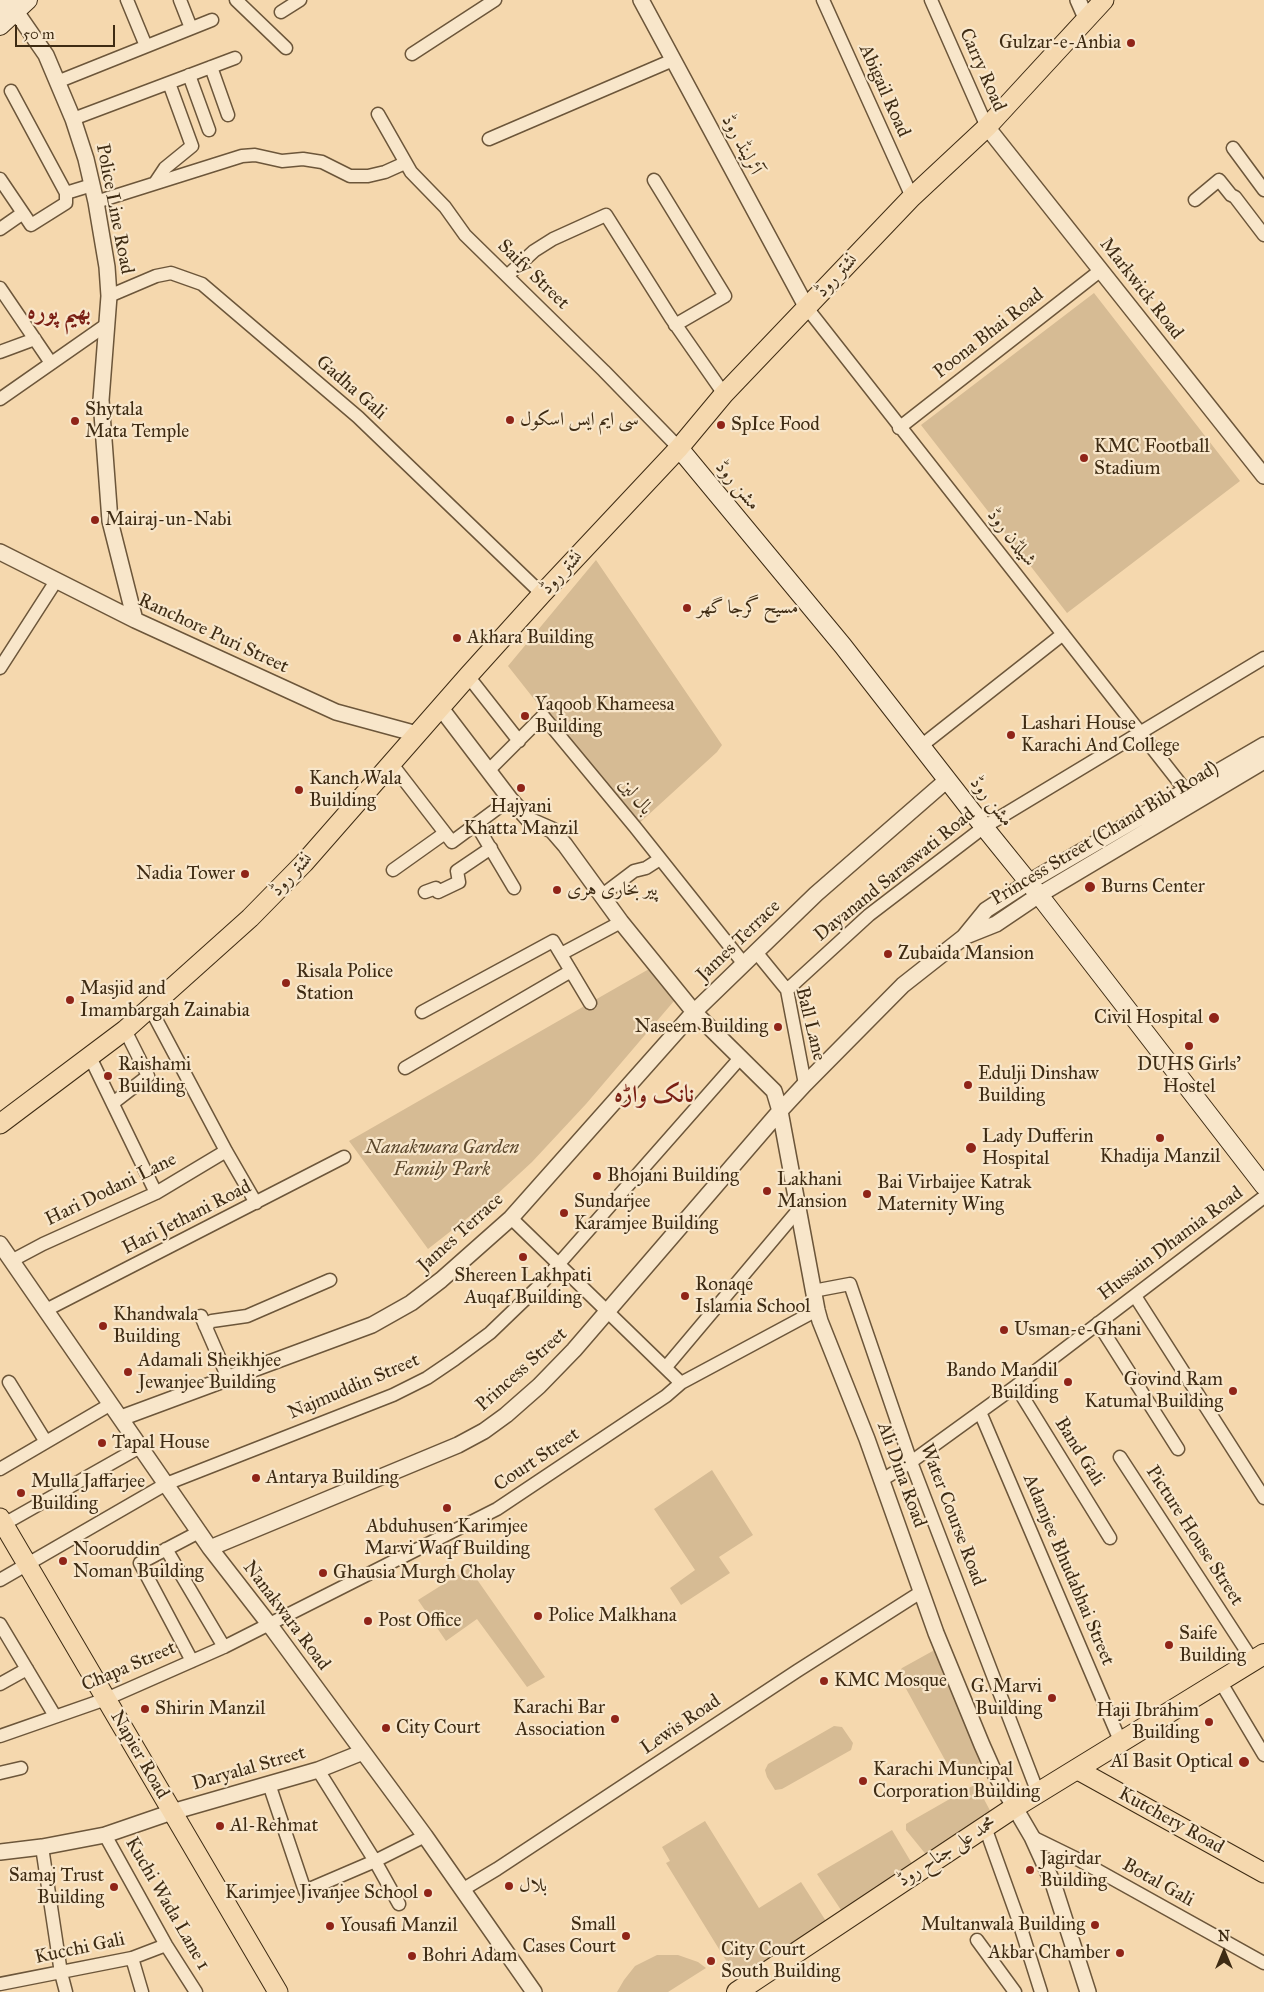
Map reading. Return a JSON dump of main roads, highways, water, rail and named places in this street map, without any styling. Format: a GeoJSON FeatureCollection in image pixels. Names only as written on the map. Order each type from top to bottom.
{"type":"FeatureCollection","features":[{"type":"Feature","properties":{"kind":"highway","name":"محمد علی جناح روڈ"},"geometry":{"type":"LineString","coordinates":[[737,1992],[985,1826],[1259,1658]]}},
{"type":"Feature","properties":{"kind":"main road","name":"نشتر روڈ"},"geometry":{"type":"LineString","coordinates":[[0,1124],[125,1030],[250,918],[304,864],[440,707],[542,594],[679,448],[724,394],[912,197],[986,127],[1104,0]]}},
{"type":"Feature","properties":{"kind":"main road"},"geometry":{"type":"LineString","coordinates":[[0,26],[12,3]]}},
{"type":"Feature","properties":{"kind":"main road","name":"مشن روڈ"},"geometry":{"type":"LineString","coordinates":[[679,448],[843,646],[1034,888],[1264,1186]]}},
{"type":"Feature","properties":{"kind":"main road","name":"Napier Road"},"geometry":{"type":"LineString","coordinates":[[2,1521],[278,1992]]}},
{"type":"Feature","properties":{"kind":"main road","name":"Kutchery Road"},"geometry":{"type":"LineString","coordinates":[[1078,1770],[1261,1867]]}},
{"type":"Feature","properties":{"kind":"place","name":"Gulzar-e-Anbia"},"geometry":{"type":"Point","coordinates":[1131,43]}},
{"type":"Feature","properties":{"kind":"place","name":"سی ایم ایس اسکول"},"geometry":{"type":"Point","coordinates":[510,420]}},
{"type":"Feature","properties":{"kind":"place","name":"Shytala Mata Temple"},"geometry":{"type":"Point","coordinates":[75,421]}},
{"type":"Feature","properties":{"kind":"place","name":"SpIce Food"},"geometry":{"type":"Point","coordinates":[721,425]}},
{"type":"Feature","properties":{"kind":"place","name":"KMC Football Stadium"},"geometry":{"type":"Point","coordinates":[1084,458]}},
{"type":"Feature","properties":{"kind":"place","name":"Mairaj-un-Nabi"},"geometry":{"type":"Point","coordinates":[95,520]}},
{"type":"Feature","properties":{"kind":"place","name":"مسیح گرجا گھر"},"geometry":{"type":"Point","coordinates":[687,608]}},
{"type":"Feature","properties":{"kind":"place","name":"Akhara Building"},"geometry":{"type":"Point","coordinates":[457,638]}},
{"type":"Feature","properties":{"kind":"place","name":"Yaqoob Khameesa Building"},"geometry":{"type":"Point","coordinates":[525,716]}},
{"type":"Feature","properties":{"kind":"place","name":"Lashari House Karachi And College"},"geometry":{"type":"Point","coordinates":[1011,735]}},
{"type":"Feature","properties":{"kind":"place","name":"Hajyani Khatta Manzil"},"geometry":{"type":"Point","coordinates":[521,788]}},
{"type":"Feature","properties":{"kind":"place","name":"Kanch Wala Building"},"geometry":{"type":"Point","coordinates":[299,790]}},
{"type":"Feature","properties":{"kind":"place","name":"Nadia Tower"},"geometry":{"type":"Point","coordinates":[245,874]}},
{"type":"Feature","properties":{"kind":"place","name":"Burns Center"},"geometry":{"type":"Point","coordinates":[1090,887]}},
{"type":"Feature","properties":{"kind":"place","name":"پیر بخاری ہری"},"geometry":{"type":"Point","coordinates":[557,890]}},
{"type":"Feature","properties":{"kind":"place","name":"Zubaida Mansion"},"geometry":{"type":"Point","coordinates":[888,954]}},
{"type":"Feature","properties":{"kind":"place","name":"Risala Police Station"},"geometry":{"type":"Point","coordinates":[286,983]}},
{"type":"Feature","properties":{"kind":"place","name":"Masjid and Imambargah Zainabia"},"geometry":{"type":"Point","coordinates":[70,1000]}},
{"type":"Feature","properties":{"kind":"place","name":"Civil Hospital"},"geometry":{"type":"Point","coordinates":[1214,1018]}},
{"type":"Feature","properties":{"kind":"place","name":"Naseem Building"},"geometry":{"type":"Point","coordinates":[778,1027]}},
{"type":"Feature","properties":{"kind":"place","name":"DUHS Girls' Hostel"},"geometry":{"type":"Point","coordinates":[1189,1046]}},
{"type":"Feature","properties":{"kind":"place","name":"Raishami Building"},"geometry":{"type":"Point","coordinates":[108,1076]}},
{"type":"Feature","properties":{"kind":"place","name":"Edulji Dinshaw Building"},"geometry":{"type":"Point","coordinates":[968,1085]}},
{"type":"Feature","properties":{"kind":"place","name":"Khadija Manzil"},"geometry":{"type":"Point","coordinates":[1160,1138]}},
{"type":"Feature","properties":{"kind":"place","name":"Lady Dufferin Hospital"},"geometry":{"type":"Point","coordinates":[971,1148]}},
{"type":"Feature","properties":{"kind":"place","name":"Bhojani Building"},"geometry":{"type":"Point","coordinates":[597,1176]}},
{"type":"Feature","properties":{"kind":"place","name":"Lakhani Mansion"},"geometry":{"type":"Point","coordinates":[767,1191]}},
{"type":"Feature","properties":{"kind":"place","name":"Bai Virbaijee Katrak Maternity Wing"},"geometry":{"type":"Point","coordinates":[867,1194]}},
{"type":"Feature","properties":{"kind":"place","name":"Sundarjee Karamjee Building"},"geometry":{"type":"Point","coordinates":[564,1213]}},
{"type":"Feature","properties":{"kind":"place","name":"Shereen Lakhpati Auqaf Building"},"geometry":{"type":"Point","coordinates":[523,1257]}},
{"type":"Feature","properties":{"kind":"place","name":"Ronaqe Islamia School"},"geometry":{"type":"Point","coordinates":[685,1296]}},
{"type":"Feature","properties":{"kind":"place","name":"Khandwala Building"},"geometry":{"type":"Point","coordinates":[103,1326]}},
{"type":"Feature","properties":{"kind":"place","name":"Usman-e-Ghani"},"geometry":{"type":"Point","coordinates":[1004,1330]}},
{"type":"Feature","properties":{"kind":"place","name":"Adamali Sheikhjee Jewanjee Building"},"geometry":{"type":"Point","coordinates":[128,1372]}},
{"type":"Feature","properties":{"kind":"place","name":"Bando Mandil Building"},"geometry":{"type":"Point","coordinates":[1068,1382]}},
{"type":"Feature","properties":{"kind":"place","name":"Govind Ram Katumal Building"},"geometry":{"type":"Point","coordinates":[1233,1391]}},
{"type":"Feature","properties":{"kind":"place","name":"Tapal House"},"geometry":{"type":"Point","coordinates":[102,1443]}},
{"type":"Feature","properties":{"kind":"place","name":"Antarya Building"},"geometry":{"type":"Point","coordinates":[256,1478]}},
{"type":"Feature","properties":{"kind":"place","name":"Mulla Jaffarjee Building"},"geometry":{"type":"Point","coordinates":[21,1493]}},
{"type":"Feature","properties":{"kind":"place","name":"Abduhusen Karimjee Marvi Waqf Building"},"geometry":{"type":"Point","coordinates":[447,1508]}},
{"type":"Feature","properties":{"kind":"place","name":"Nooruddin Noman Building"},"geometry":{"type":"Point","coordinates":[63,1561]}},
{"type":"Feature","properties":{"kind":"place","name":"Ghausia Murgh Cholay"},"geometry":{"type":"Point","coordinates":[323,1573]}},
{"type":"Feature","properties":{"kind":"place","name":"Police Malkhana"},"geometry":{"type":"Point","coordinates":[538,1616]}},
{"type":"Feature","properties":{"kind":"place","name":"Post Office"},"geometry":{"type":"Point","coordinates":[368,1621]}},
{"type":"Feature","properties":{"kind":"place","name":"Saife Building"},"geometry":{"type":"Point","coordinates":[1169,1645]}},
{"type":"Feature","properties":{"kind":"place","name":"KMC Mosque"},"geometry":{"type":"Point","coordinates":[824,1681]}},
{"type":"Feature","properties":{"kind":"place","name":"G. Marvi Building"},"geometry":{"type":"Point","coordinates":[1052,1698]}},
{"type":"Feature","properties":{"kind":"place","name":"Shirin Manzil"},"geometry":{"type":"Point","coordinates":[145,1709]}},
{"type":"Feature","properties":{"kind":"place","name":"Karachi Bar Association"},"geometry":{"type":"Point","coordinates":[615,1719]}},
{"type":"Feature","properties":{"kind":"place","name":"Haji Ibrahim Building"},"geometry":{"type":"Point","coordinates":[1209,1722]}},
{"type":"Feature","properties":{"kind":"place","name":"City Court"},"geometry":{"type":"Point","coordinates":[386,1728]}},
{"type":"Feature","properties":{"kind":"place","name":"Al Basit Optical"},"geometry":{"type":"Point","coordinates":[1244,1762]}},
{"type":"Feature","properties":{"kind":"place","name":"Karachi Muncipal Corporation Building"},"geometry":{"type":"Point","coordinates":[863,1781]}},
{"type":"Feature","properties":{"kind":"place","name":"Al-Rehmat"},"geometry":{"type":"Point","coordinates":[220,1826]}},
{"type":"Feature","properties":{"kind":"place","name":"Jagirdar Building"},"geometry":{"type":"Point","coordinates":[1030,1870]}},
{"type":"Feature","properties":{"kind":"place","name":"بلال"},"geometry":{"type":"Point","coordinates":[509,1886]}},
{"type":"Feature","properties":{"kind":"place","name":"Samaj Trust Building"},"geometry":{"type":"Point","coordinates":[114,1887]}},
{"type":"Feature","properties":{"kind":"place","name":"Karimjee Jivanjee School"},"geometry":{"type":"Point","coordinates":[428,1893]}},
{"type":"Feature","properties":{"kind":"place","name":"Multanwala Building"},"geometry":{"type":"Point","coordinates":[1095,1925]}},
{"type":"Feature","properties":{"kind":"place","name":"Yousafi Manzil"},"geometry":{"type":"Point","coordinates":[330,1926]}},
{"type":"Feature","properties":{"kind":"place","name":"Small Cases Court"},"geometry":{"type":"Point","coordinates":[626,1936]}},
{"type":"Feature","properties":{"kind":"place","name":"Akbar Chamber"},"geometry":{"type":"Point","coordinates":[1120,1953]}},
{"type":"Feature","properties":{"kind":"place","name":"Bohri Adam"},"geometry":{"type":"Point","coordinates":[412,1956]}},
{"type":"Feature","properties":{"kind":"place","name":"City Court South Building"},"geometry":{"type":"Point","coordinates":[711,1961]}},
{"type":"Feature","properties":{"kind":"district","name":"بھیم پورہ"},"geometry":{"type":"Point","coordinates":[59,313]}},
{"type":"Feature","properties":{"kind":"district","name":"نانک واڑہ"},"geometry":{"type":"Point","coordinates":[654,1096]}},
{"type":"Feature","properties":{"kind":"park label","name":"Nanakwara Garden Family Park"},"geometry":{"type":"Point","coordinates":[442,1159]}}]}
